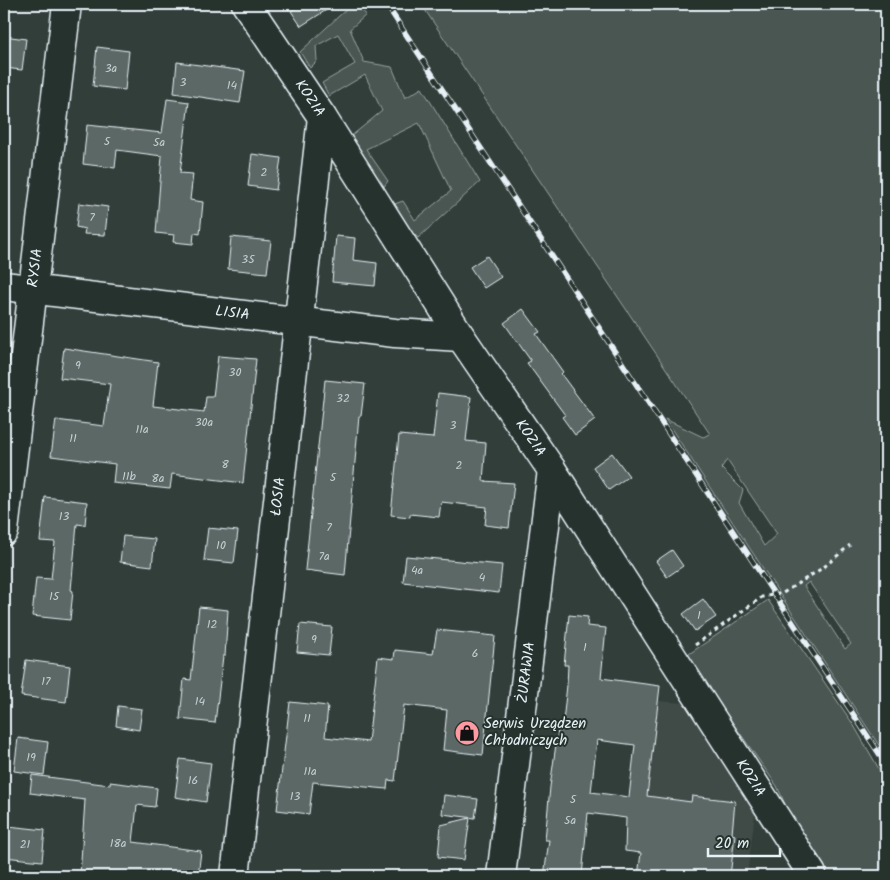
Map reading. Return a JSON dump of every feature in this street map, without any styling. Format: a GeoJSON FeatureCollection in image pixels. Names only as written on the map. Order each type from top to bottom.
{"type":"FeatureCollection","features":[{"type":"Feature","properties":{"kind":"street","name":"RYSIA"},"geometry":{"type":"LineString","coordinates":[[4,531],[31,290],[67,4]]}},
{"type":"Feature","properties":{"kind":"street","name":"KOZIA"},"geometry":{"type":"LineString","coordinates":[[246,4],[322,117],[461,338],[552,470],[812,874]]}},
{"type":"Feature","properties":{"kind":"street","name":"ŁOSIA"},"geometry":{"type":"LineString","coordinates":[[235,876],[322,117]]}},
{"type":"Feature","properties":{"kind":"street","name":"LISIA"},"geometry":{"type":"LineString","coordinates":[[4,286],[395,332],[461,338]]}},
{"type":"Feature","properties":{"kind":"street","name":"ŻURAWIA"},"geometry":{"type":"LineString","coordinates":[[501,876],[552,470]]}},
{"type":"Feature","properties":{"kind":"path"},"geometry":{"type":"LineString","coordinates":[[674,660],[762,597],[783,593],[824,567],[850,546]]}},
{"type":"Feature","properties":{"kind":"shaded area"},"geometry":{"type":"Polygon","coordinates":[[[352,4],[357,4],[366,15],[350,29],[364,62],[392,67],[405,98],[422,88],[480,182],[418,238],[386,207],[403,201],[415,220],[451,191],[419,123],[366,149],[388,181],[379,193],[344,142],[382,111],[365,75],[329,96],[322,83],[355,64],[338,34],[316,46],[317,61],[310,68],[300,52],[352,4]]]}},
{"type":"Feature","properties":{"kind":"shaded area"},"geometry":{"type":"Polygon","coordinates":[[[421,4],[886,4],[886,703],[883,706],[886,710],[886,756],[665,419],[703,437],[710,434],[421,4]],[[727,460],[721,468],[743,490],[739,503],[764,546],[777,534],[727,460]],[[809,582],[804,586],[845,649],[851,644],[809,582]]]}},
{"type":"Feature","properties":{"kind":"shaded area"},"geometry":{"type":"Polygon","coordinates":[[[768,600],[853,724],[886,781],[886,876],[824,876],[793,822],[777,786],[686,656],[768,600]]]}},
{"type":"Feature","properties":{"kind":"shaded area"},"geometry":{"type":"Polygon","coordinates":[[[658,701],[684,703],[755,814],[747,876],[638,876],[658,701]]]}},
{"type":"Feature","properties":{"kind":"building"},"geometry":{"type":"Polygon","coordinates":[[[301,4],[336,4],[301,26],[291,11],[301,4]]]}},
{"type":"Feature","properties":{"kind":"building"},"geometry":{"type":"Polygon","coordinates":[[[4,36],[26,39],[22,70],[4,68],[4,36]]]}},
{"type":"Feature","properties":{"kind":"building"},"geometry":{"type":"Polygon","coordinates":[[[97,47],[129,51],[125,90],[93,86],[97,47]]]}},
{"type":"Feature","properties":{"kind":"building"},"geometry":{"type":"Polygon","coordinates":[[[177,62],[245,71],[240,103],[174,93],[177,62]]]}},
{"type":"Feature","properties":{"kind":"building"},"geometry":{"type":"Polygon","coordinates":[[[167,99],[189,102],[180,173],[193,174],[190,200],[203,202],[200,234],[194,233],[193,244],[173,242],[174,235],[156,233],[162,156],[117,150],[115,168],[83,164],[87,125],[162,133],[167,99]]]}},
{"type":"Feature","properties":{"kind":"building"},"geometry":{"type":"Polygon","coordinates":[[[252,154],[281,158],[276,190],[248,186],[252,154]]]}},
{"type":"Feature","properties":{"kind":"building"},"geometry":{"type":"Polygon","coordinates":[[[79,203],[108,207],[105,235],[84,234],[85,229],[76,227],[79,203]]]}},
{"type":"Feature","properties":{"kind":"building"},"geometry":{"type":"Polygon","coordinates":[[[336,236],[355,238],[353,260],[377,263],[375,286],[332,282],[336,236]]]}},
{"type":"Feature","properties":{"kind":"building"},"geometry":{"type":"Polygon","coordinates":[[[231,237],[271,241],[267,273],[228,269],[231,237]]]}},
{"type":"Feature","properties":{"kind":"building"},"geometry":{"type":"Polygon","coordinates":[[[487,256],[501,277],[484,288],[470,267],[487,256]]]}},
{"type":"Feature","properties":{"kind":"building"},"geometry":{"type":"Polygon","coordinates":[[[523,309],[540,332],[536,334],[563,372],[561,374],[595,420],[575,435],[562,417],[565,415],[527,363],[531,361],[504,323],[523,309]]]}},
{"type":"Feature","properties":{"kind":"building"},"geometry":{"type":"Polygon","coordinates":[[[64,348],[158,362],[153,406],[204,412],[206,397],[213,397],[218,356],[256,359],[243,483],[172,474],[170,489],[113,483],[115,464],[51,456],[56,420],[104,426],[110,384],[60,378],[64,348]]]}},
{"type":"Feature","properties":{"kind":"building"},"geometry":{"type":"Polygon","coordinates":[[[325,380],[365,384],[361,416],[359,416],[345,575],[305,570],[325,380]]]}},
{"type":"Feature","properties":{"kind":"building"},"geometry":{"type":"Polygon","coordinates":[[[438,393],[471,397],[466,441],[486,443],[483,481],[514,483],[509,528],[485,525],[487,507],[441,502],[439,517],[410,514],[410,517],[391,515],[399,435],[433,438],[438,393]]]}},
{"type":"Feature","properties":{"kind":"building"},"geometry":{"type":"Polygon","coordinates":[[[612,453],[629,476],[609,490],[593,467],[612,453]]]}},
{"type":"Feature","properties":{"kind":"building"},"geometry":{"type":"Polygon","coordinates":[[[45,497],[87,502],[85,525],[77,524],[70,620],[32,616],[36,578],[51,579],[55,542],[40,541],[45,497]]]}},
{"type":"Feature","properties":{"kind":"building"},"geometry":{"type":"Polygon","coordinates":[[[208,528],[238,531],[234,563],[204,560],[208,528]]]}},
{"type":"Feature","properties":{"kind":"building"},"geometry":{"type":"Polygon","coordinates":[[[123,536],[155,539],[152,566],[120,562],[123,536]]]}},
{"type":"Feature","properties":{"kind":"building"},"geometry":{"type":"Polygon","coordinates":[[[672,550],[683,566],[667,577],[656,561],[672,550]]]}},
{"type":"Feature","properties":{"kind":"building"},"geometry":{"type":"Polygon","coordinates":[[[406,556],[502,565],[499,593],[403,582],[406,556]]]}},
{"type":"Feature","properties":{"kind":"building"},"geometry":{"type":"Polygon","coordinates":[[[703,599],[716,617],[695,631],[683,614],[703,599]]]}},
{"type":"Feature","properties":{"kind":"building"},"geometry":{"type":"Polygon","coordinates":[[[199,607],[228,610],[225,656],[223,656],[215,723],[180,719],[184,679],[191,680],[199,607]]]}},
{"type":"Feature","properties":{"kind":"building"},"geometry":{"type":"Polygon","coordinates":[[[569,615],[588,617],[587,626],[606,628],[601,678],[660,686],[647,796],[691,802],[692,796],[735,801],[732,834],[735,835],[730,876],[638,876],[641,853],[625,851],[626,818],[588,813],[582,876],[544,876],[549,840],[545,840],[550,787],[558,730],[562,731],[567,685],[568,665],[564,665],[569,615]],[[597,740],[591,792],[629,797],[635,745],[597,740]]]}},
{"type":"Feature","properties":{"kind":"building"},"geometry":{"type":"Polygon","coordinates":[[[300,624],[332,627],[329,655],[297,652],[300,624]]]}},
{"type":"Feature","properties":{"kind":"building"},"geometry":{"type":"Polygon","coordinates":[[[437,630],[495,636],[483,755],[443,750],[447,710],[404,705],[395,781],[388,780],[387,789],[313,782],[309,814],[277,810],[290,702],[328,706],[325,737],[368,742],[378,657],[394,659],[395,650],[433,654],[437,630]]]}},
{"type":"Feature","properties":{"kind":"building"},"geometry":{"type":"Polygon","coordinates":[[[26,660],[70,666],[66,702],[21,696],[26,660]]]}},
{"type":"Feature","properties":{"kind":"building"},"geometry":{"type":"Polygon","coordinates":[[[118,706],[142,709],[139,730],[116,726],[118,706]]]}},
{"type":"Feature","properties":{"kind":"building"},"geometry":{"type":"Polygon","coordinates":[[[18,738],[48,742],[44,775],[14,771],[18,738]]]}},
{"type":"Feature","properties":{"kind":"building"},"geometry":{"type":"Polygon","coordinates":[[[180,759],[211,763],[206,802],[175,797],[180,759]]]}},
{"type":"Feature","properties":{"kind":"building"},"geometry":{"type":"Polygon","coordinates":[[[32,775],[110,785],[110,782],[157,788],[155,807],[137,805],[133,842],[201,851],[198,876],[80,876],[85,800],[30,793],[32,775]]]}},
{"type":"Feature","properties":{"kind":"building"},"geometry":{"type":"Polygon","coordinates":[[[444,795],[478,799],[475,818],[442,814],[444,795]]]}},
{"type":"Feature","properties":{"kind":"building"},"geometry":{"type":"Polygon","coordinates":[[[470,818],[464,860],[438,857],[441,825],[470,818]]]}},
{"type":"Feature","properties":{"kind":"building"},"geometry":{"type":"Polygon","coordinates":[[[8,826],[45,830],[42,861],[4,857],[8,826]]]}},
{"type":"Feature","properties":{"kind":"railway"},"geometry":{"type":"LineString","coordinates":[[386,4],[886,764]]}},
{"type":"Feature","properties":{"kind":"place","name":"Serwis Urządzen Chłodniczych"},"geometry":{"type":"Point","coordinates":[467,733]}}]}
